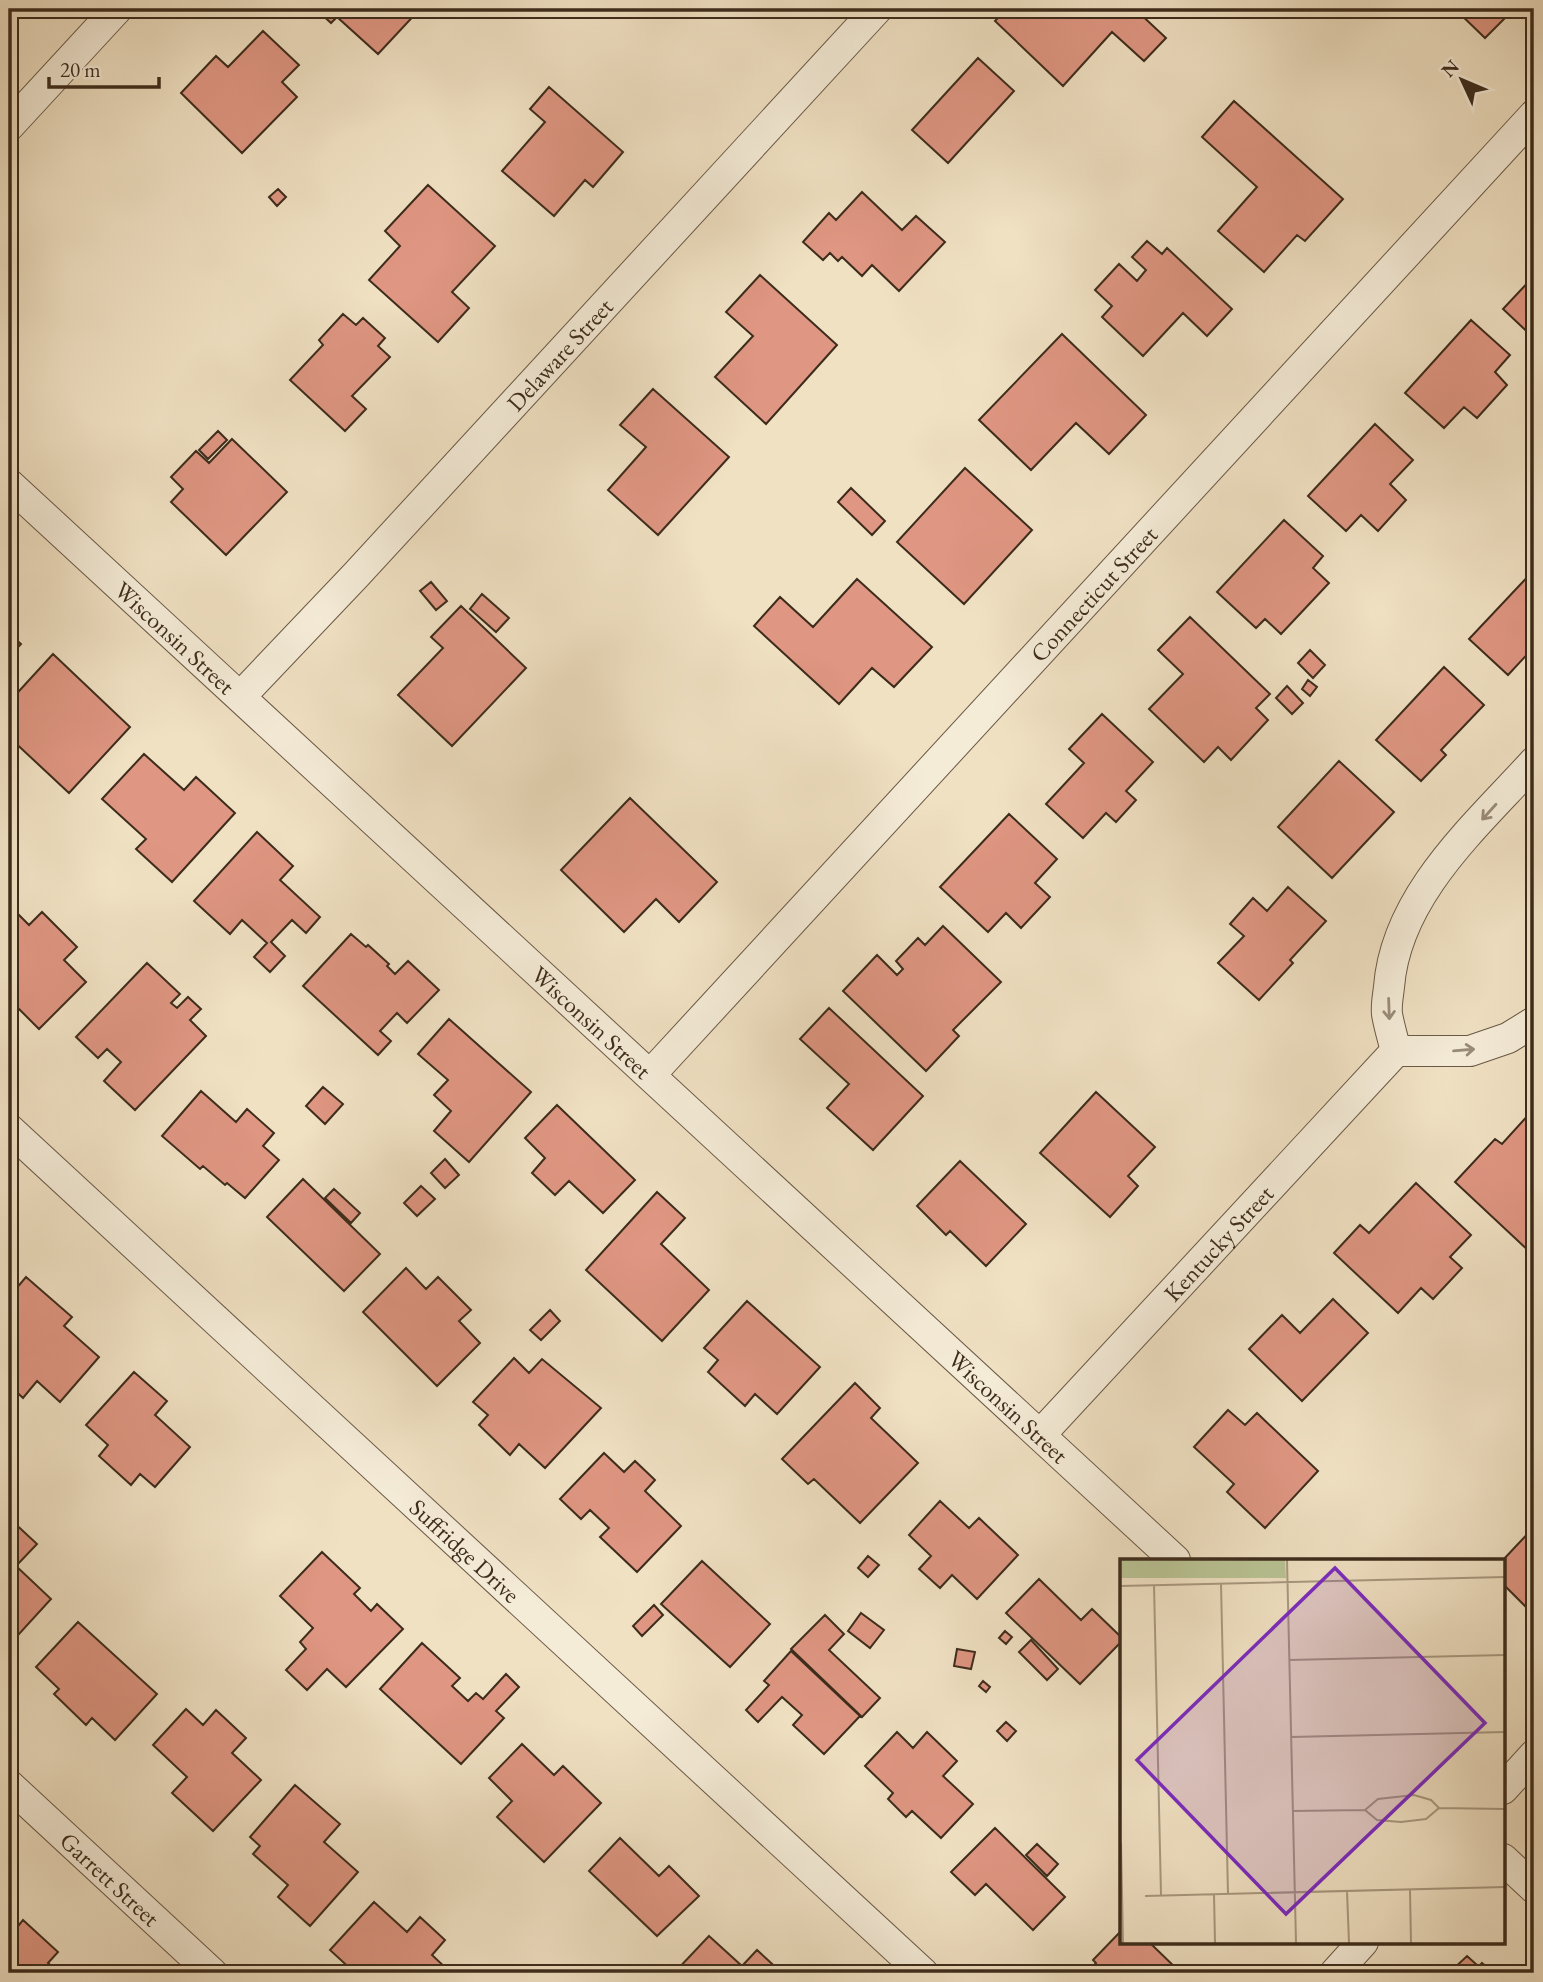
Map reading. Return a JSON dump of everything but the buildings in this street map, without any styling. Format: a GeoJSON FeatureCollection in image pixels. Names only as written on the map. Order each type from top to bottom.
{"type":"FeatureCollection","features":[{"type":"Feature","properties":{"kind":"street"},"geometry":{"type":"LineString","coordinates":[[9,127],[117,9]]}},
{"type":"Feature","properties":{"kind":"street","name":"Delaware Street"},"geometry":{"type":"LineString","coordinates":[[241,696],[356,575],[877,9]]}},
{"type":"Feature","properties":{"kind":"street","name":"Connecticut Street"},"geometry":{"type":"LineString","coordinates":[[651,1074],[1534,114]]}},
{"type":"Feature","properties":{"kind":"street","name":"Wisconsin Street"},"geometry":{"type":"LineString","coordinates":[[9,484],[1174,1559]]}},
{"type":"Feature","properties":{"kind":"street"},"geometry":{"type":"LineString","coordinates":[[1534,762],[1452,853],[1426,888],[1405,927],[1390,971],[1387,1012],[1396,1051],[1470,1051],[1508,1038],[1534,1023]]}},
{"type":"Feature","properties":{"kind":"street","name":"Kentucky Street"},"geometry":{"type":"LineString","coordinates":[[1040,1435],[1396,1051]]}},
{"type":"Feature","properties":{"kind":"street","name":"Suffridge Drive"},"geometry":{"type":"LineString","coordinates":[[9,1129],[923,1973]]}},
{"type":"Feature","properties":{"kind":"street"},"geometry":{"type":"LineString","coordinates":[[1504,1788],[1534,1755]]}},
{"type":"Feature","properties":{"kind":"street","name":"Garrett Street"},"geometry":{"type":"LineString","coordinates":[[9,1785],[212,1973]]}},
{"type":"Feature","properties":{"kind":"street"},"geometry":{"type":"LineString","coordinates":[[1504,1860],[1534,1888]]}},
{"type":"Feature","properties":{"kind":"street"},"geometry":{"type":"LineString","coordinates":[[1335,1973],[1361,1944]]}}]}
